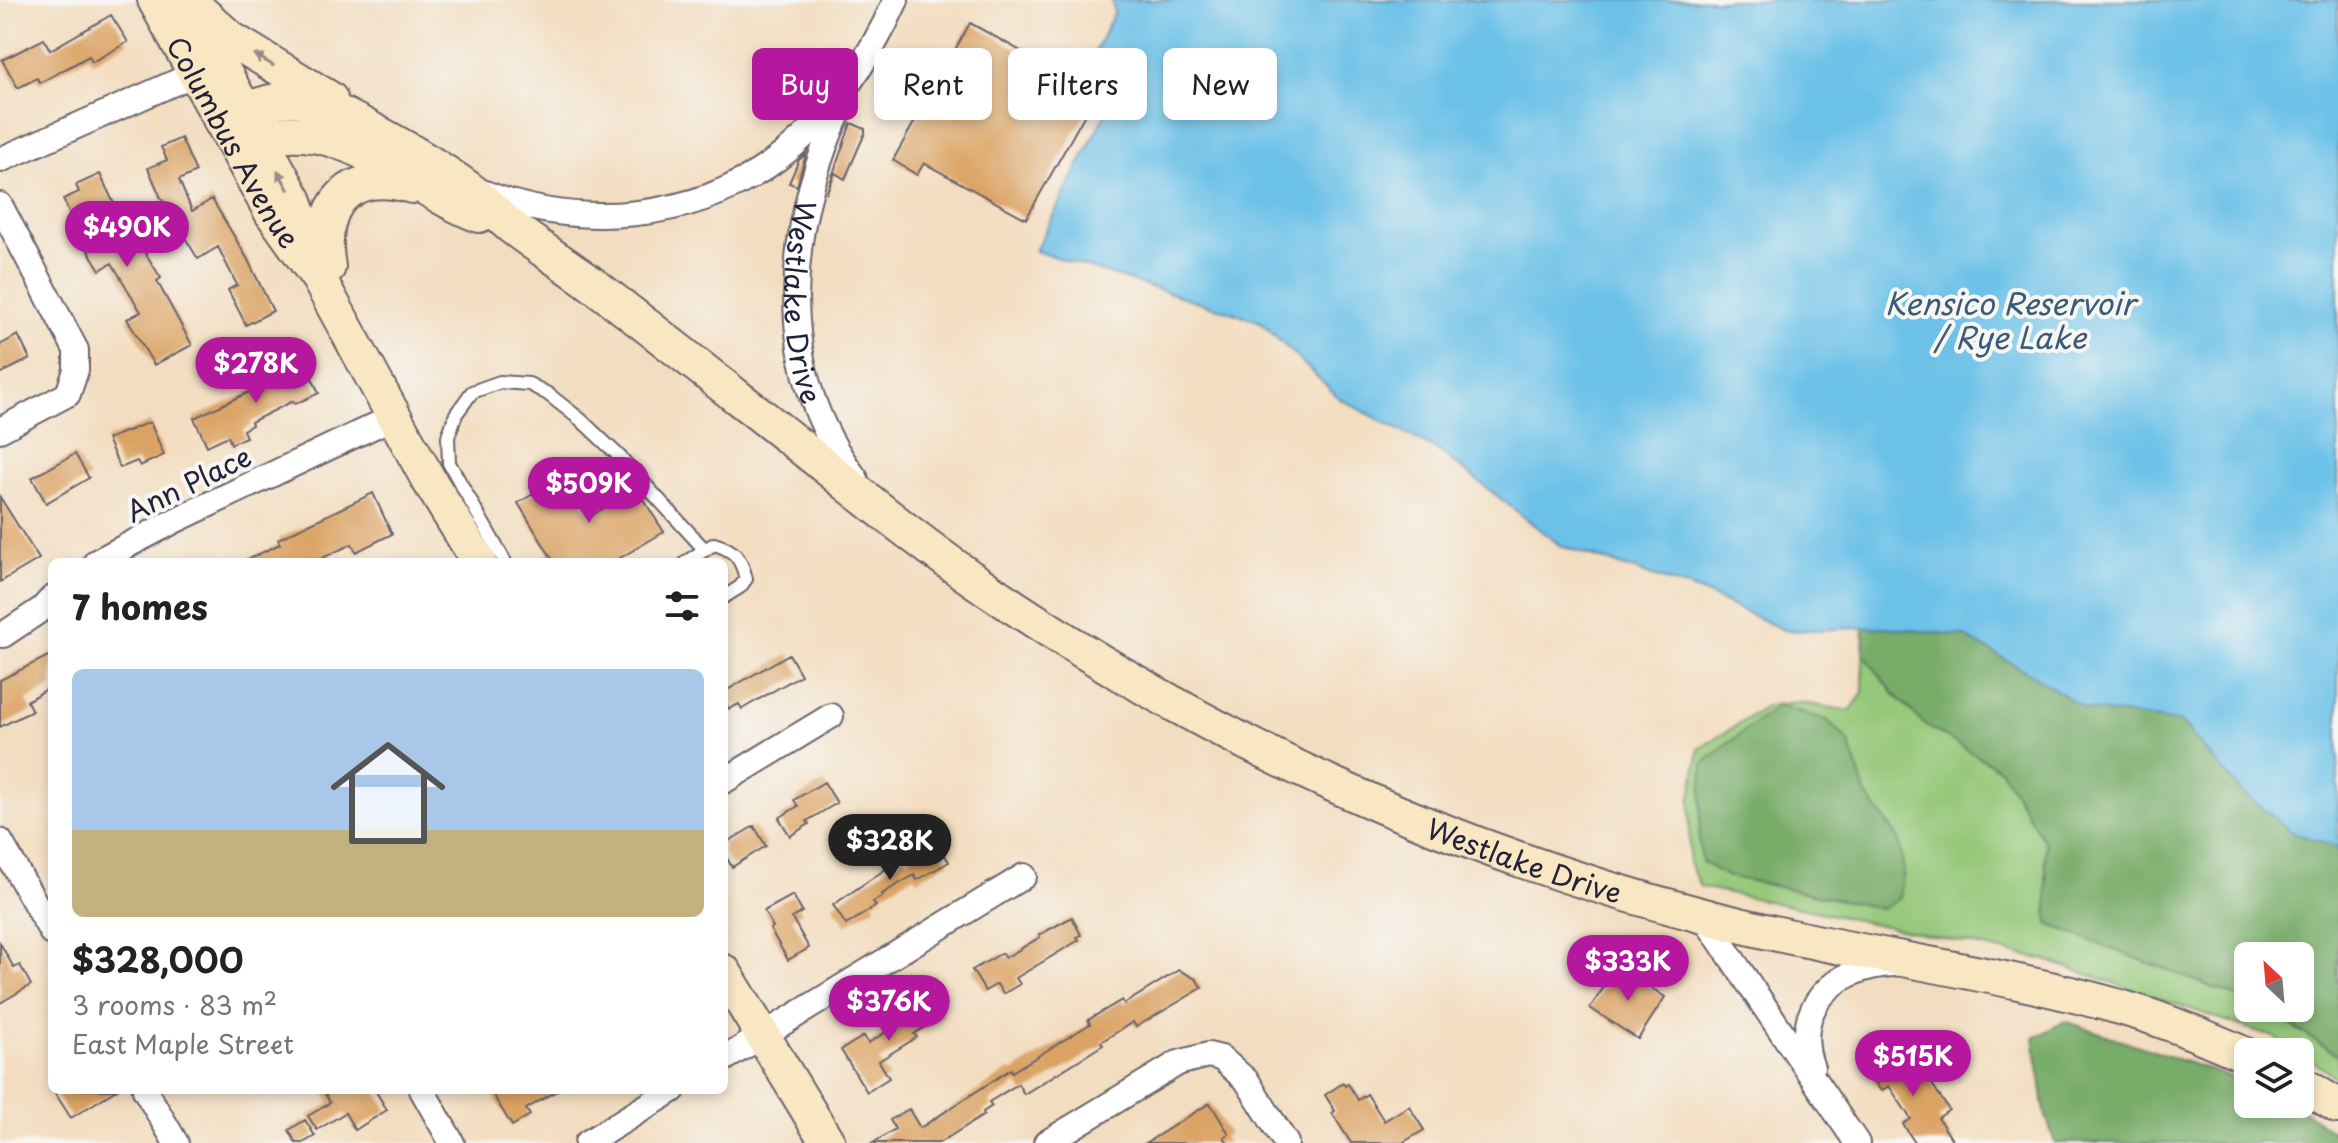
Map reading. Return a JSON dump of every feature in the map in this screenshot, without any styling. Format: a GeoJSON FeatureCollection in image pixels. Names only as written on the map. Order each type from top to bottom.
{"type":"FeatureCollection","features":[{"type":"Feature","properties":{"kind":"street","name":"Columbus Avenue"},"geometry":{"type":"LineString","coordinates":[[155,0],[207,69],[241,130],[272,213],[319,279],[393,417],[477,558]]}},
{"type":"Feature","properties":{"kind":"street","name":"Columbus Avenue"},"geometry":{"type":"LineString","coordinates":[[187,0],[207,69]]}},
{"type":"Feature","properties":{"kind":"street"},"geometry":{"type":"LineString","coordinates":[[187,0],[231,39],[401,145],[441,184]]}},
{"type":"Feature","properties":{"kind":"street","name":"Westlake Drive"},"geometry":{"type":"LineString","coordinates":[[896,0],[827,137],[810,190],[799,256],[799,343],[806,385],[837,455],[861,486],[909,530]]}},
{"type":"Feature","properties":{"kind":"street","name":"Westlake Drive"},"geometry":{"type":"LineString","coordinates":[[441,184],[541,211],[580,216],[622,215],[699,198],[737,184],[777,159],[813,126],[870,51]]}},
{"type":"Feature","properties":{"kind":"street"},"geometry":{"type":"LineString","coordinates":[[0,160],[207,69]]}},
{"type":"Feature","properties":{"kind":"street"},"geometry":{"type":"LineString","coordinates":[[241,130],[279,99],[299,99],[319,104],[401,145]]}},
{"type":"Feature","properties":{"kind":"street"},"geometry":{"type":"LineString","coordinates":[[241,130],[317,134],[441,184]]}},
{"type":"Feature","properties":{"kind":"street"},"geometry":{"type":"LineString","coordinates":[[338,314],[325,240],[326,222],[333,206],[357,185],[373,180],[441,184]]}},
{"type":"Feature","properties":{"kind":"street","name":"Westlake Drive"},"geometry":{"type":"LineString","coordinates":[[441,184],[460,208],[513,228],[601,291],[972,578],[1060,637],[1236,739],[1360,798],[1474,844],[1553,871],[1703,916],[1846,949],[2074,995],[2135,1012],[2234,1050]]}},
{"type":"Feature","properties":{"kind":"street"},"geometry":{"type":"LineString","coordinates":[[0,205],[76,350],[76,370],[68,394],[0,430]]}},
{"type":"Feature","properties":{"kind":"street","name":"Ann Place"},"geometry":{"type":"LineString","coordinates":[[104,558],[176,520],[393,417]]}},
{"type":"Feature","properties":{"kind":"street"},"geometry":{"type":"LineString","coordinates":[[3,635],[48,602]]}},
{"type":"Feature","properties":{"kind":"street"},"geometry":{"type":"LineString","coordinates":[[728,779],[831,716]]}},
{"type":"Feature","properties":{"kind":"street"},"geometry":{"type":"LineString","coordinates":[[0,841],[48,917]]}},
{"type":"Feature","properties":{"kind":"street"},"geometry":{"type":"LineString","coordinates":[[728,1056],[1024,876]]}},
{"type":"Feature","properties":{"kind":"street"},"geometry":{"type":"LineString","coordinates":[[1703,916],[1857,1143]]}},
{"type":"Feature","properties":{"kind":"street"},"geometry":{"type":"LineString","coordinates":[[1818,1085],[1805,1051],[1806,1029],[1812,1010],[1824,992],[1839,979],[1860,970],[1925,963]]}},
{"type":"Feature","properties":{"kind":"street"},"geometry":{"type":"LineString","coordinates":[[728,979],[828,1143]]}},
{"type":"Feature","properties":{"kind":"street"},"geometry":{"type":"LineString","coordinates":[[1046,1143],[1186,1060],[1208,1055],[1221,1058],[1238,1071],[1286,1143]]}},
{"type":"Feature","properties":{"kind":"street"},"geometry":{"type":"LineString","coordinates":[[2314,1091],[2338,1106]]}},
{"type":"Feature","properties":{"kind":"street"},"geometry":{"type":"LineString","coordinates":[[147,1094],[176,1143]]}},
{"type":"Feature","properties":{"kind":"street"},"geometry":{"type":"LineString","coordinates":[[424,1094],[452,1143]]}},
{"type":"Feature","properties":{"kind":"street"},"geometry":{"type":"LineString","coordinates":[[587,1143],[667,1094]]}},
{"type":"Feature","properties":{"kind":"lane"},"geometry":{"type":"LineString","coordinates":[[503,558],[449,463],[448,437],[456,414],[472,392],[500,382],[529,384],[548,394],[581,420],[619,456],[705,550]]}},
{"type":"Feature","properties":{"kind":"lane"},"geometry":{"type":"LineString","coordinates":[[692,558],[714,544],[731,549],[742,561],[746,579],[728,594]]}},
{"type":"Feature","properties":{"kind":"green space"},"geometry":{"type":"Polygon","coordinates":[[[1864,627],[1964,636],[2085,709],[2181,722],[2242,792],[2292,832],[2338,848],[2338,1055],[2286,1022],[2314,1022],[2314,942],[2234,942],[2234,996],[2048,924],[2045,843],[2001,770],[1924,724],[1894,694],[1863,653],[1864,627]]]}},
{"type":"Feature","properties":{"kind":"green space"},"geometry":{"type":"Polygon","coordinates":[[[1863,653],[1894,694],[1924,724],[2001,770],[2045,843],[2048,924],[2234,996],[2234,1022],[2286,1022],[2311,1038],[2276,1038],[2045,960],[1700,887],[1689,862],[1690,803],[1699,749],[1767,706],[1797,702],[1850,711],[1863,693],[1863,653]]]}},
{"type":"Feature","properties":{"kind":"green space"},"geometry":{"type":"Polygon","coordinates":[[[1778,705],[1827,720],[1848,740],[1866,794],[1899,839],[1904,872],[1900,898],[1883,909],[1727,876],[1702,862],[1699,842],[1703,763],[1778,705]]]}},
{"type":"Feature","properties":{"kind":"green space"},"geometry":{"type":"Polygon","coordinates":[[[2065,1021],[2234,1078],[2234,1118],[2313,1118],[2338,1135],[2338,1143],[2055,1143],[2045,1113],[2034,1038],[2065,1021]]]}},
{"type":"Feature","properties":{"kind":"green space"},"geometry":{"type":"Polygon","coordinates":[[[2314,1040],[2338,1055],[2338,1079],[2314,1062],[2314,1040]]]}},
{"type":"Feature","properties":{"kind":"water","name":"Kensico Reservoir / Rye Lake"},"geometry":{"type":"Polygon","coordinates":[[[1112,0],[2338,0],[2338,848],[2292,832],[2242,792],[2181,722],[2085,709],[1964,636],[1886,627],[1786,631],[1702,592],[1561,546],[1441,452],[1340,399],[1259,321],[1035,251],[1102,120],[1147,120],[1147,48],[1097,48],[1114,13],[1112,0]]]}},
{"type":"Feature","properties":{"kind":"building"},"geometry":{"type":"Polygon","coordinates":[[[111,15],[128,42],[92,62],[89,56],[40,83],[37,78],[18,88],[2,60],[44,39],[50,50],[111,15]]]}},
{"type":"Feature","properties":{"kind":"building"},"geometry":{"type":"Polygon","coordinates":[[[970,23],[1015,48],[1008,48],[1008,120],[1082,120],[1026,219],[924,163],[917,175],[893,160],[915,120],[992,120],[992,48],[956,48],[970,23]]]}},
{"type":"Feature","properties":{"kind":"building"},"geometry":{"type":"Polygon","coordinates":[[[851,123],[865,129],[865,133],[845,179],[835,173],[826,194],[851,123]]]}},
{"type":"Feature","properties":{"kind":"building"},"geometry":{"type":"Polygon","coordinates":[[[181,138],[196,172],[179,180],[192,211],[212,199],[247,258],[273,311],[246,325],[228,290],[237,285],[218,247],[198,259],[161,198],[148,168],[167,160],[161,147],[181,138]]]}},
{"type":"Feature","properties":{"kind":"building"},"geometry":{"type":"Polygon","coordinates":[[[806,154],[797,186],[789,183],[799,160],[806,154]]]}},
{"type":"Feature","properties":{"kind":"building"},"geometry":{"type":"Polygon","coordinates":[[[100,174],[116,208],[111,210],[133,246],[139,243],[161,278],[157,281],[192,345],[154,365],[127,319],[141,312],[112,263],[100,270],[63,199],[79,192],[76,185],[100,174]]]}},
{"type":"Feature","properties":{"kind":"building"},"geometry":{"type":"Polygon","coordinates":[[[18,335],[30,359],[0,374],[0,345],[18,335]]]}},
{"type":"Feature","properties":{"kind":"building"},"geometry":{"type":"Polygon","coordinates":[[[305,363],[319,393],[295,404],[293,401],[251,422],[252,425],[243,430],[246,437],[231,444],[228,436],[207,446],[194,418],[305,363]]]}},
{"type":"Feature","properties":{"kind":"building"},"geometry":{"type":"Polygon","coordinates":[[[150,422],[164,455],[140,466],[137,461],[120,468],[107,439],[150,422]]]}},
{"type":"Feature","properties":{"kind":"building"},"geometry":{"type":"Polygon","coordinates":[[[75,454],[89,478],[46,503],[32,478],[75,454]]]}},
{"type":"Feature","properties":{"kind":"building"},"geometry":{"type":"Polygon","coordinates":[[[566,479],[591,516],[636,488],[664,532],[620,558],[552,558],[518,503],[552,483],[555,487],[566,479]]]}},
{"type":"Feature","properties":{"kind":"building"},"geometry":{"type":"Polygon","coordinates":[[[373,493],[392,534],[356,552],[352,544],[322,558],[250,558],[280,544],[278,539],[373,493]]]}},
{"type":"Feature","properties":{"kind":"building"},"geometry":{"type":"Polygon","coordinates":[[[0,497],[39,559],[0,582],[0,497]]]}},
{"type":"Feature","properties":{"kind":"building"},"geometry":{"type":"Polygon","coordinates":[[[789,654],[801,675],[742,709],[739,704],[729,709],[728,690],[789,654]]]}},
{"type":"Feature","properties":{"kind":"building"},"geometry":{"type":"Polygon","coordinates":[[[48,656],[48,688],[27,701],[32,711],[0,727],[0,680],[48,656]]]}},
{"type":"Feature","properties":{"kind":"building"},"geometry":{"type":"Polygon","coordinates":[[[824,782],[837,803],[807,821],[809,824],[790,836],[779,818],[798,806],[794,800],[824,782]]]}},
{"type":"Feature","properties":{"kind":"building"},"geometry":{"type":"Polygon","coordinates":[[[754,826],[766,846],[732,867],[728,860],[728,842],[754,826]]]}},
{"type":"Feature","properties":{"kind":"building"},"geometry":{"type":"Polygon","coordinates":[[[937,842],[949,862],[917,880],[914,875],[882,894],[873,902],[876,906],[846,925],[833,905],[905,856],[907,860],[937,842]]]}},
{"type":"Feature","properties":{"kind":"building"},"geometry":{"type":"Polygon","coordinates":[[[793,895],[802,912],[792,918],[809,948],[788,960],[770,929],[773,927],[764,911],[793,895]]]}},
{"type":"Feature","properties":{"kind":"building"},"geometry":{"type":"Polygon","coordinates":[[[1072,917],[1081,935],[1077,937],[1079,940],[1016,978],[1020,984],[1003,994],[997,984],[985,991],[972,970],[1002,953],[1005,958],[1072,917]]]}},
{"type":"Feature","properties":{"kind":"building"},"geometry":{"type":"Polygon","coordinates":[[[0,943],[14,968],[20,965],[31,985],[0,1003],[0,943]]]}},
{"type":"Feature","properties":{"kind":"building"},"geometry":{"type":"Polygon","coordinates":[[[1618,966],[1665,997],[1638,1039],[1590,1008],[1618,966]]]}},
{"type":"Feature","properties":{"kind":"building"},"geometry":{"type":"Polygon","coordinates":[[[1179,970],[1196,979],[1202,988],[1136,1027],[1133,1022],[1101,1042],[1103,1045],[1024,1094],[1018,1084],[989,1102],[992,1106],[983,1112],[984,1115],[939,1143],[873,1143],[895,1129],[890,1120],[909,1109],[920,1128],[1011,1069],[1012,1072],[1090,1024],[1088,1020],[1122,1000],[1124,1004],[1179,970]]]}},
{"type":"Feature","properties":{"kind":"building"},"geometry":{"type":"Polygon","coordinates":[[[930,994],[943,1015],[914,1034],[917,1037],[879,1061],[889,1078],[867,1092],[841,1050],[864,1036],[868,1043],[904,1021],[899,1013],[930,994]]]}},
{"type":"Feature","properties":{"kind":"building"},"geometry":{"type":"Polygon","coordinates":[[[1896,1049],[1908,1068],[1911,1066],[1918,1076],[1924,1072],[1949,1110],[1938,1118],[1954,1143],[1915,1143],[1903,1124],[1911,1119],[1889,1086],[1881,1091],[1866,1069],[1896,1049]]]}},
{"type":"Feature","properties":{"kind":"building"},"geometry":{"type":"Polygon","coordinates":[[[1343,1083],[1345,1086],[1348,1084],[1358,1100],[1367,1094],[1384,1121],[1409,1106],[1424,1130],[1402,1143],[1351,1143],[1332,1113],[1335,1111],[1325,1095],[1343,1083]]]}},
{"type":"Feature","properties":{"kind":"building"},"geometry":{"type":"Polygon","coordinates":[[[56,1094],[110,1094],[71,1118],[56,1094]]]}},
{"type":"Feature","properties":{"kind":"building"},"geometry":{"type":"Polygon","coordinates":[[[325,1094],[377,1094],[387,1110],[355,1130],[345,1113],[317,1130],[308,1116],[330,1103],[325,1094]]]}},
{"type":"Feature","properties":{"kind":"building"},"geometry":{"type":"Polygon","coordinates":[[[492,1094],[551,1094],[526,1109],[530,1115],[512,1126],[492,1094]]]}},
{"type":"Feature","properties":{"kind":"building"},"geometry":{"type":"Polygon","coordinates":[[[1210,1103],[1229,1134],[1224,1137],[1228,1143],[1146,1143],[1210,1103]]]}},
{"type":"Feature","properties":{"kind":"building"},"geometry":{"type":"Polygon","coordinates":[[[305,1120],[315,1136],[303,1143],[296,1143],[289,1130],[305,1120]]]}}]}
